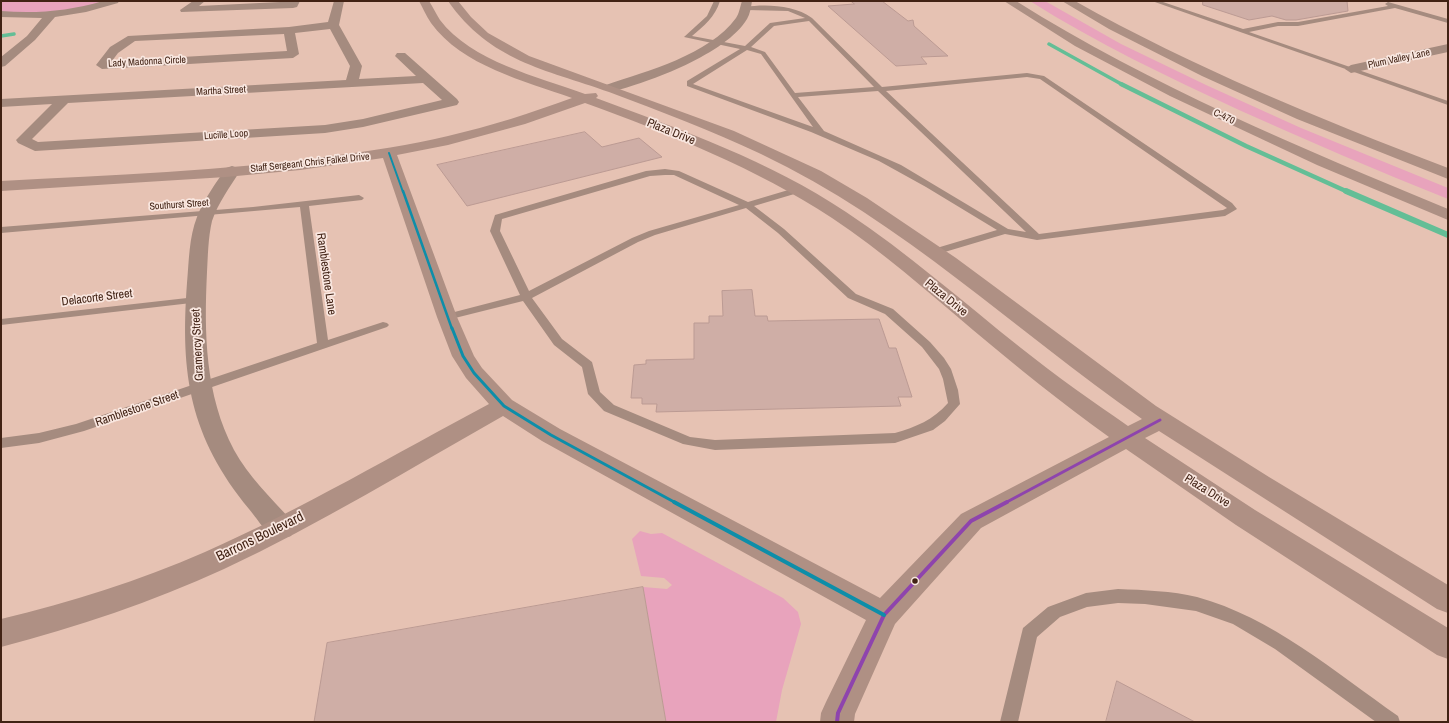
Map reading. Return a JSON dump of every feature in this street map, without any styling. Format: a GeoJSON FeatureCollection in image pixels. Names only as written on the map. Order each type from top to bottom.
{"type":"FeatureCollection","features":[{"type":"Feature","properties":{"kind":"highway"},"geometry":{"type":"LineString","coordinates":[[1002,1],[1022,9]]}},
{"type":"Feature","properties":{"kind":"highway","name":"C-470"},"geometry":{"type":"LineString","coordinates":[[1009,1],[1096,53],[1169,91],[1282,144],[1448,215]]}},
{"type":"Feature","properties":{"kind":"highway"},"geometry":{"type":"LineString","coordinates":[[1067,1],[1144,43],[1224,81],[1448,174]]}},
{"type":"Feature","properties":{"kind":"highway"},"geometry":{"type":"LineString","coordinates":[[1080,1],[1125,28],[1205,68],[1224,81]]}},
{"type":"Feature","properties":{"kind":"street"},"geometry":{"type":"LineString","coordinates":[[1,14],[52,14],[87,8],[114,1]]}},
{"type":"Feature","properties":{"kind":"street"},"geometry":{"type":"LineString","coordinates":[[200,1],[185,10],[293,5],[295,1]]}},
{"type":"Feature","properties":{"kind":"street"},"geometry":{"type":"LineString","coordinates":[[338,1],[333,25],[356,66],[352,83],[427,79]]}},
{"type":"Feature","properties":{"kind":"street","name":"Plaza Drive"},"geometry":{"type":"LineString","coordinates":[[424,1],[432,18],[465,48],[507,71],[586,99],[725,154],[764,172],[832,210],[871,238],[1048,380],[1127,438],[1178,473],[1448,645]]}},
{"type":"Feature","properties":{"kind":"street","name":"Plaza Drive"},"geometry":{"type":"LineString","coordinates":[[453,1],[461,14],[479,31],[513,52],[535,62],[610,88],[751,144],[791,162],[861,200],[934,252],[1160,420],[1314,518],[1448,600]]}},
{"type":"Feature","properties":{"kind":"street"},"geometry":{"type":"LineString","coordinates":[[610,88],[688,59],[717,43],[734,28],[747,5]]}},
{"type":"Feature","properties":{"kind":"street"},"geometry":{"type":"LineString","coordinates":[[1,63],[31,38],[52,14]]}},
{"type":"Feature","properties":{"kind":"street","name":"Lady Madonna Circle"},"geometry":{"type":"LineString","coordinates":[[289,30],[293,54],[102,64],[114,50],[132,38],[289,30],[333,25]]}},
{"type":"Feature","properties":{"kind":"street","name":"Plum Valley Lane"},"geometry":{"type":"LineString","coordinates":[[1350,69],[1448,48]]}},
{"type":"Feature","properties":{"kind":"street","name":"Lucille Loop"},"geometry":{"type":"LineString","coordinates":[[65,99],[23,140],[35,147],[325,129],[363,123],[452,102],[401,56]]}},
{"type":"Feature","properties":{"kind":"street","name":"Martha Street"},"geometry":{"type":"LineString","coordinates":[[1,103],[352,83]]}},
{"type":"Feature","properties":{"kind":"street","name":"Staff Sergeant Chris Falkel Drive"},"geometry":{"type":"LineString","coordinates":[[1,186],[232,171],[324,163],[389,153],[493,130],[586,99],[610,88]]}},
{"type":"Feature","properties":{"kind":"street"},"geometry":{"type":"LineString","coordinates":[[389,153],[460,350],[474,373],[504,406],[551,435],[884,614]]}},
{"type":"Feature","properties":{"kind":"street","name":"Gramercy Street"},"geometry":{"type":"LineString","coordinates":[[232,171],[206,214],[201,232],[196,300],[196,351],[200,387],[212,426],[227,459],[281,528]]}},
{"type":"Feature","properties":{"kind":"street","name":"Barrons Boulevard"},"geometry":{"type":"LineString","coordinates":[[1,633],[70,615],[115,600],[199,567],[281,528],[504,406]]}},
{"type":"Feature","properties":{"kind":"street"},"geometry":{"type":"LineString","coordinates":[[837,722],[838,713],[884,614],[971,521],[1160,420]]}},
{"type":"Feature","properties":{"kind":"lane"},"geometry":{"type":"LineString","coordinates":[[717,1],[712,14],[687,38],[748,47],[763,52],[820,132]]}},
{"type":"Feature","properties":{"kind":"lane"},"geometry":{"type":"LineString","coordinates":[[1155,1],[1448,103]]}},
{"type":"Feature","properties":{"kind":"lane"},"geometry":{"type":"LineString","coordinates":[[1378,1],[1448,21]]}},
{"type":"Feature","properties":{"kind":"lane"},"geometry":{"type":"LineString","coordinates":[[747,5],[803,12],[880,89],[1037,237]]}},
{"type":"Feature","properties":{"kind":"lane"},"geometry":{"type":"LineString","coordinates":[[1357,5],[1385,8]]}},
{"type":"Feature","properties":{"kind":"lane"},"geometry":{"type":"LineString","coordinates":[[1243,31],[1280,22],[1298,24],[1395,6]]}},
{"type":"Feature","properties":{"kind":"lane"},"geometry":{"type":"LineString","coordinates":[[793,95],[880,89],[1027,75],[1042,77],[1229,205],[1232,209],[1225,213],[1037,237],[1005,231],[909,174],[820,132],[689,85],[689,82],[748,47],[772,24],[810,19]]}},
{"type":"Feature","properties":{"kind":"lane"},"geometry":{"type":"LineString","coordinates":[[665,172],[676,173],[747,205],[781,231],[852,296],[866,304],[887,311],[923,342],[943,363],[952,383],[954,404],[943,417],[924,430],[895,438],[714,445],[688,441],[609,408],[594,394],[588,365],[558,342],[526,296],[495,231],[498,217],[649,174],[665,172]]}},
{"type":"Feature","properties":{"kind":"lane"},"geometry":{"type":"LineString","coordinates":[[447,317],[526,296],[635,240],[798,190]]}},
{"type":"Feature","properties":{"kind":"lane","name":"Southurst Street"},"geometry":{"type":"LineString","coordinates":[[1,230],[206,214],[304,205],[359,198]]}},
{"type":"Feature","properties":{"kind":"lane","name":"Ramblestone Lane"},"geometry":{"type":"LineString","coordinates":[[304,205],[323,345]]}},
{"type":"Feature","properties":{"kind":"lane"},"geometry":{"type":"LineString","coordinates":[[934,252],[1005,231]]}},
{"type":"Feature","properties":{"kind":"lane","name":"Delacorte Street"},"geometry":{"type":"LineString","coordinates":[[1,322],[196,300]]}},
{"type":"Feature","properties":{"kind":"lane","name":"Ramblestone Street"},"geometry":{"type":"LineString","coordinates":[[1,443],[59,434],[383,324]]}},
{"type":"Feature","properties":{"kind":"lane"},"geometry":{"type":"LineString","coordinates":[[1009,722],[1030,633],[1054,612],[1086,600],[1118,596],[1145,597],[1196,604],[1239,619],[1281,644],[1391,722]]}},
{"type":"Feature","properties":{"kind":"shaded area"},"geometry":{"type":"Polygon","coordinates":[[[1,1],[104,1],[84,7],[46,14],[4,12],[1,11],[1,1]]]}},
{"type":"Feature","properties":{"kind":"shaded area"},"geometry":{"type":"Polygon","coordinates":[[[1030,1],[1045,1],[1121,44],[1206,85],[1301,128],[1448,188],[1448,199],[1317,144],[1186,85],[1106,45],[1030,1]]]}},
{"type":"Feature","properties":{"kind":"shaded area"},"geometry":{"type":"Polygon","coordinates":[[[640,531],[651,534],[662,533],[783,598],[798,612],[801,624],[782,690],[776,722],[666,722],[643,587],[667,589],[672,585],[664,578],[641,576],[632,539],[640,531]]]}},
{"type":"Feature","properties":{"kind":"building"},"geometry":{"type":"Polygon","coordinates":[[[851,1],[882,1],[908,21],[913,20],[914,26],[948,56],[921,57],[927,64],[896,66],[828,6],[854,4],[851,1]]]}},
{"type":"Feature","properties":{"kind":"building"},"geometry":{"type":"Polygon","coordinates":[[[1203,1],[1347,1],[1348,11],[1296,20],[1286,20],[1272,16],[1249,20],[1203,5],[1203,1]]]}},
{"type":"Feature","properties":{"kind":"building"},"geometry":{"type":"Polygon","coordinates":[[[585,132],[602,147],[639,138],[662,157],[467,206],[437,165],[585,132]]]}},
{"type":"Feature","properties":{"kind":"building"},"geometry":{"type":"Polygon","coordinates":[[[752,290],[755,316],[767,316],[768,321],[879,319],[889,348],[896,348],[912,397],[898,397],[901,406],[656,412],[657,404],[642,404],[642,398],[631,398],[634,365],[646,364],[646,360],[694,359],[694,323],[709,323],[709,316],[723,316],[722,291],[752,290]]]}},
{"type":"Feature","properties":{"kind":"building"},"geometry":{"type":"Polygon","coordinates":[[[643,587],[666,722],[314,722],[327,643],[643,587]]]}},
{"type":"Feature","properties":{"kind":"building"},"geometry":{"type":"Polygon","coordinates":[[[1117,681],[1195,722],[1106,722],[1117,681]]]}},
{"type":"Feature","properties":{"kind":"waterway"},"geometry":{"type":"LineString","coordinates":[[1,36],[14,34]]}},
{"type":"Feature","properties":{"kind":"waterway"},"geometry":{"type":"LineString","coordinates":[[1049,44],[1123,85]]}},
{"type":"Feature","properties":{"kind":"waterway"},"geometry":{"type":"LineString","coordinates":[[1123,85],[1246,146],[1348,192]]}},
{"type":"Feature","properties":{"kind":"waterway"},"geometry":{"type":"LineString","coordinates":[[1346,191],[1448,235]]}},
{"type":"Feature","properties":{"kind":"transit line"},"geometry":{"type":"LineString","coordinates":[[389,153],[447,317],[463,356],[474,373],[504,406],[551,435],[884,615]]}},
{"type":"Feature","properties":{"kind":"transit line"},"geometry":{"type":"LineString","coordinates":[[837,722],[838,713],[884,615],[971,521],[1160,420]]}}]}
